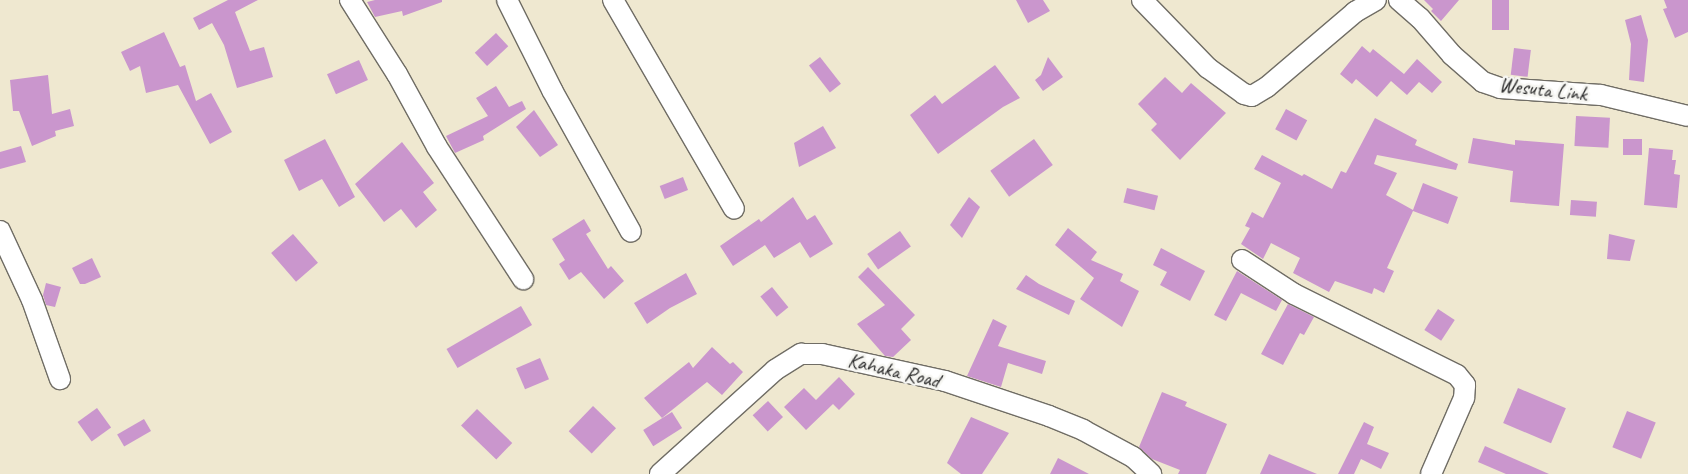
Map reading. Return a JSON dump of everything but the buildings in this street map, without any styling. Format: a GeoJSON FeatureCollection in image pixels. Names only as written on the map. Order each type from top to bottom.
{"type":"FeatureCollection","features":[{"type":"Feature","properties":{"kind":"street"},"geometry":{"type":"LineString","coordinates":[[350,0],[397,74],[438,147],[523,279]]}},
{"type":"Feature","properties":{"kind":"street"},"geometry":{"type":"LineString","coordinates":[[507,0],[552,90],[631,232]]}},
{"type":"Feature","properties":{"kind":"street"},"geometry":{"type":"LineString","coordinates":[[613,0],[734,209]]}},
{"type":"Feature","properties":{"kind":"street"},"geometry":{"type":"LineString","coordinates":[[1142,0],[1208,68],[1244,94],[1252,96],[1268,87],[1355,12],[1376,0]]}},
{"type":"Feature","properties":{"kind":"street","name":"Wesuta Link"},"geometry":{"type":"LineString","coordinates":[[1400,0],[1420,18],[1452,56],[1483,82],[1500,88],[1602,95],[1688,116]]}},
{"type":"Feature","properties":{"kind":"street"},"geometry":{"type":"LineString","coordinates":[[0,231],[32,300],[60,379]]}},
{"type":"Feature","properties":{"kind":"street"},"geometry":{"type":"LineString","coordinates":[[1242,260],[1294,294],[1457,375],[1465,385],[1464,398],[1431,474]]}},
{"type":"Feature","properties":{"kind":"street","name":"Kahaka Road"},"geometry":{"type":"LineString","coordinates":[[660,474],[775,370],[801,354],[822,354],[945,381],[1049,416],[1083,430],[1133,457],[1151,474]]}}]}
